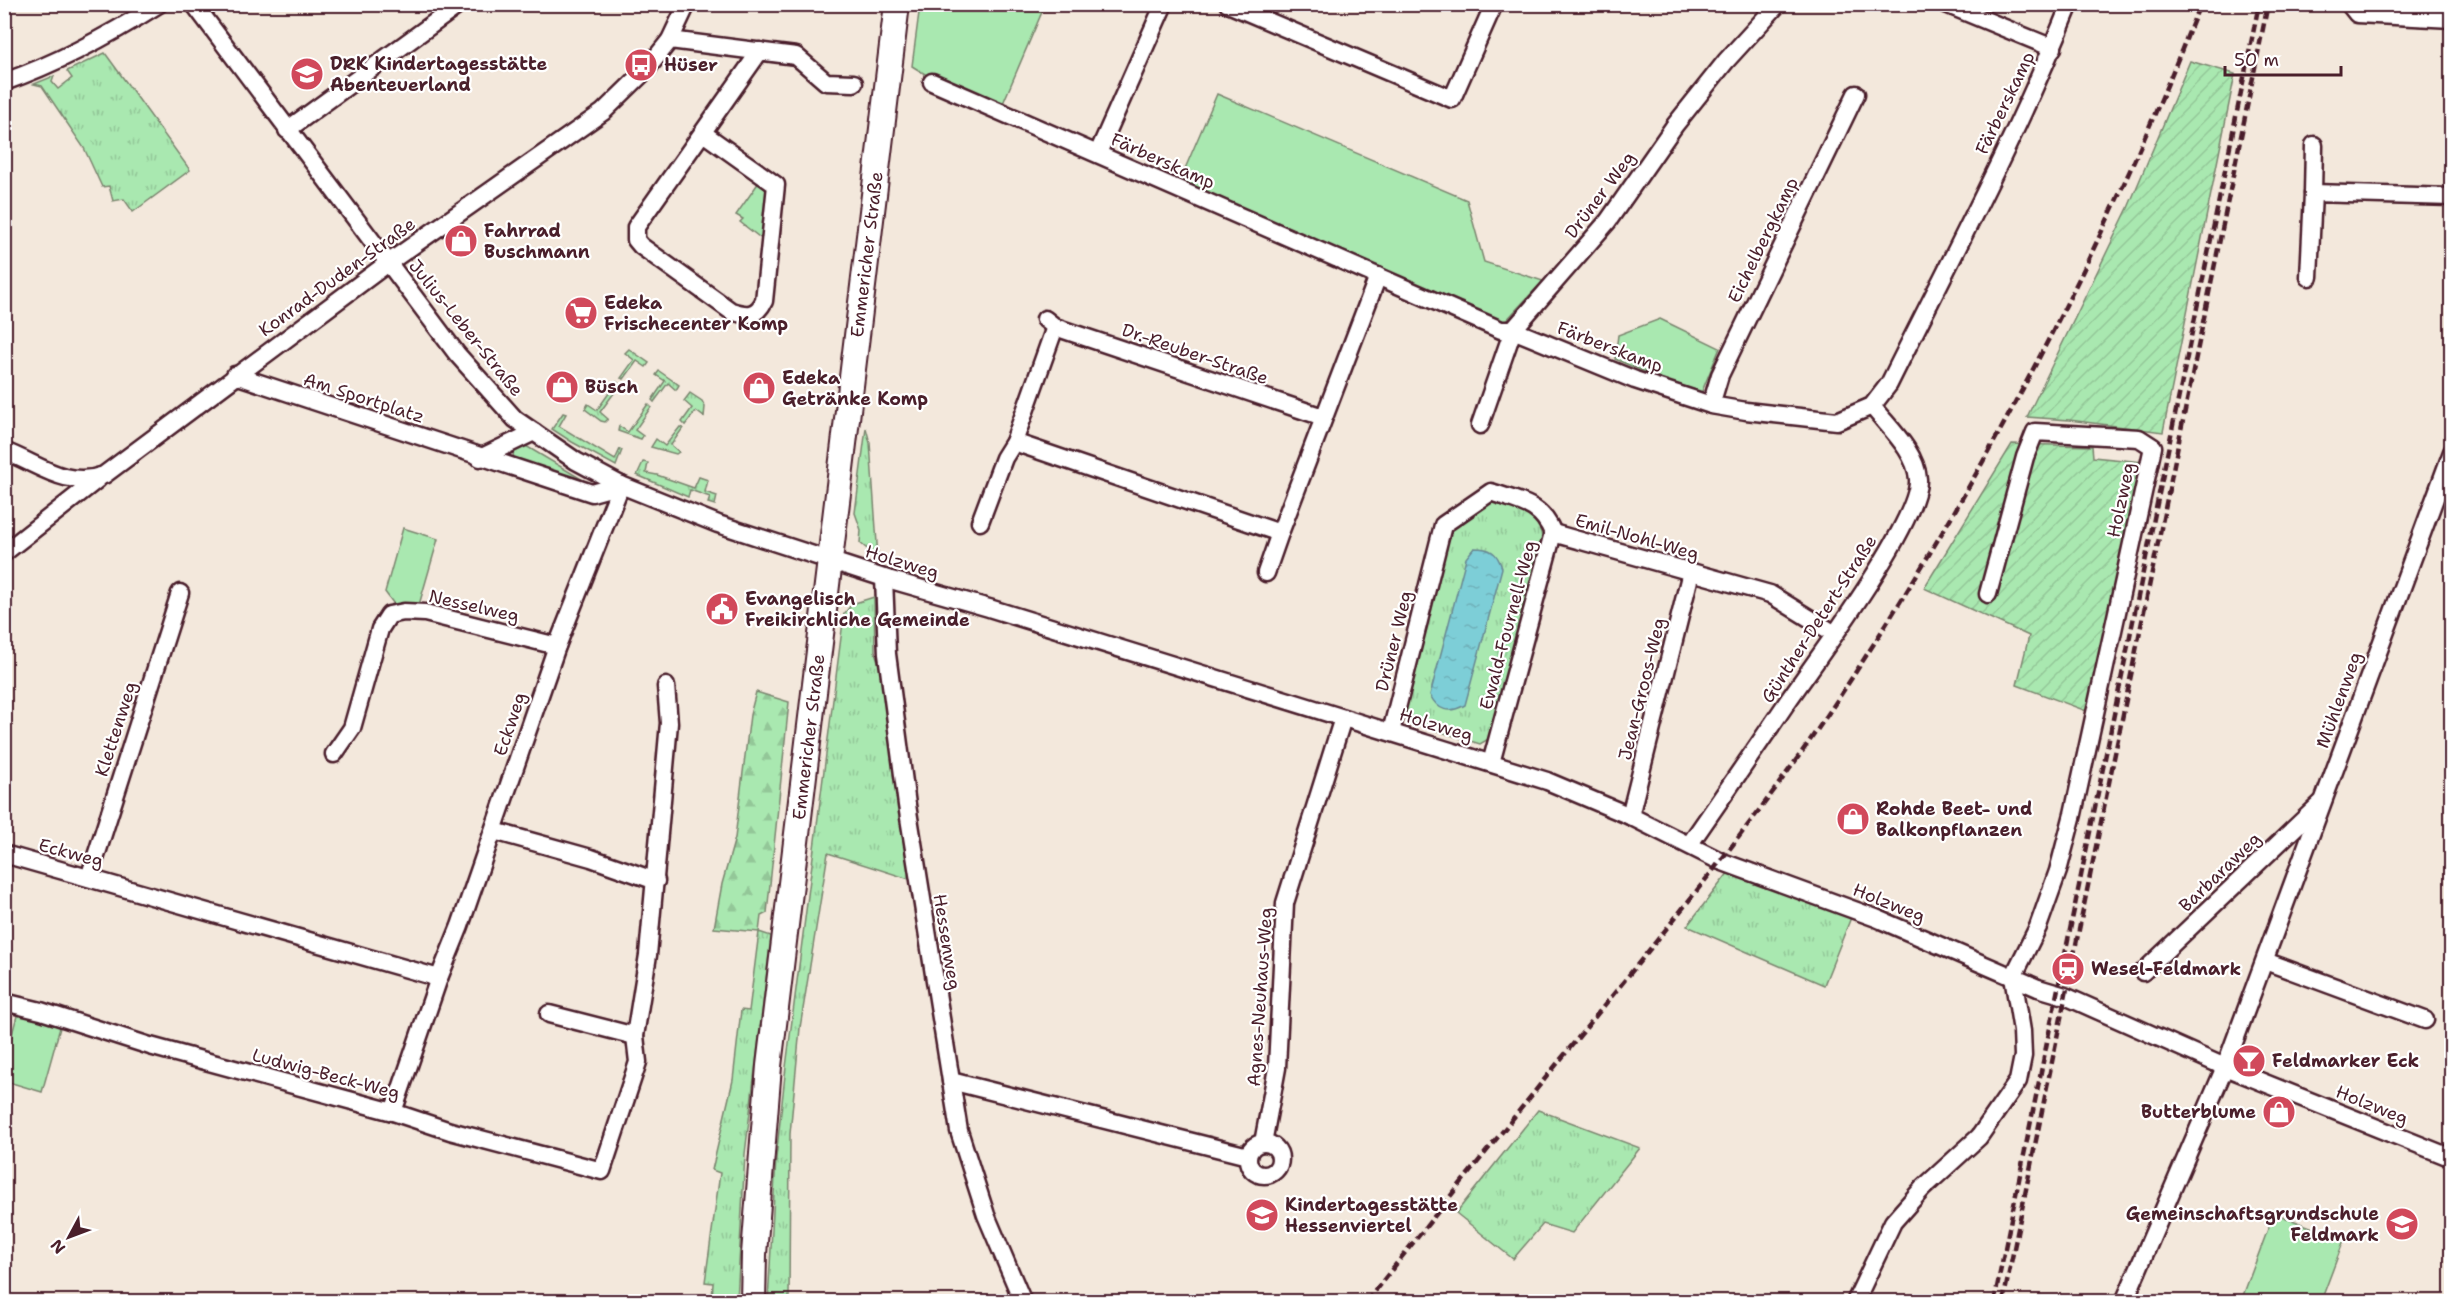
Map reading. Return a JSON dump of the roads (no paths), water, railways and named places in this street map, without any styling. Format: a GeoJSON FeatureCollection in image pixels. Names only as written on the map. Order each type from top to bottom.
{"type":"FeatureCollection","features":[{"type":"Feature","properties":{"kind":"main road","name":"Emmericher Straße"},"geometry":{"type":"LineString","coordinates":[[753,1302],[754,1254],[769,1066],[897,4]]}},
{"type":"Feature","properties":{"kind":"street"},"geometry":{"type":"LineString","coordinates":[[4,82],[39,69],[126,25],[159,4]]}},
{"type":"Feature","properties":{"kind":"street","name":"Julius-Leber-Straße"},"geometry":{"type":"LineString","coordinates":[[194,4],[286,130],[457,354],[515,419],[576,461],[621,485],[690,514],[829,560]]}},
{"type":"Feature","properties":{"kind":"street"},"geometry":{"type":"LineString","coordinates":[[286,130],[460,4]]}},
{"type":"Feature","properties":{"kind":"street","name":"Konrad-Duden-Straße"},"geometry":{"type":"LineString","coordinates":[[4,451],[65,478],[78,481],[91,480],[104,475],[388,263],[603,112],[639,78],[670,40],[687,4]]}},
{"type":"Feature","properties":{"kind":"street"},"geometry":{"type":"LineString","coordinates":[[1098,153],[1164,4]]}},
{"type":"Feature","properties":{"kind":"street"},"geometry":{"type":"LineString","coordinates":[[1228,4],[1452,99],[1494,4]]}},
{"type":"Feature","properties":{"kind":"street","name":"Drüner Weg"},"geometry":{"type":"LineString","coordinates":[[1480,425],[1513,330],[1608,221],[1675,125],[1726,61],[1779,4]]}},
{"type":"Feature","properties":{"kind":"street"},"geometry":{"type":"LineString","coordinates":[[1946,4],[2052,48]]}},
{"type":"Feature","properties":{"kind":"street","name":"Färberskamp"},"geometry":{"type":"LineString","coordinates":[[932,82],[1501,330],[1513,330],[1635,380],[1711,405],[1837,421],[1872,406],[1894,374],[2052,48],[2070,4]]}},
{"type":"Feature","properties":{"kind":"street"},"geometry":{"type":"LineString","coordinates":[[2349,4],[2356,14],[2451,20]]}},
{"type":"Feature","properties":{"kind":"street"},"geometry":{"type":"LineString","coordinates":[[670,40],[796,56],[826,82],[854,83]]}},
{"type":"Feature","properties":{"kind":"street"},"geometry":{"type":"LineString","coordinates":[[703,133],[776,185],[764,301],[760,310],[754,314],[742,315],[731,311],[641,246],[636,240],[636,227],[760,51]]}},
{"type":"Feature","properties":{"kind":"street","name":"Eichelbergkamp"},"geometry":{"type":"LineString","coordinates":[[1711,405],[1720,375],[1856,94]]}},
{"type":"Feature","properties":{"kind":"street"},"geometry":{"type":"LineString","coordinates":[[2309,278],[2314,145]]}},
{"type":"Feature","properties":{"kind":"street"},"geometry":{"type":"LineString","coordinates":[[2313,193],[2451,197]]}},
{"type":"Feature","properties":{"kind":"street"},"geometry":{"type":"LineString","coordinates":[[1266,573],[1378,276]]}},
{"type":"Feature","properties":{"kind":"street","name":"Dr.-Reuber-Straße"},"geometry":{"type":"LineString","coordinates":[[980,522],[1004,458],[1014,442],[1050,323],[1323,417]]}},
{"type":"Feature","properties":{"kind":"street","name":"Am Sportplatz"},"geometry":{"type":"LineString","coordinates":[[235,375],[592,494],[621,485]]}},
{"type":"Feature","properties":{"kind":"street","name":"Günther-Detert-Straße"},"geometry":{"type":"LineString","coordinates":[[1689,845],[1835,634],[1885,557],[1907,518],[1918,479],[1912,460],[1872,406]]}},
{"type":"Feature","properties":{"kind":"street"},"geometry":{"type":"LineString","coordinates":[[480,458],[534,432]]}},
{"type":"Feature","properties":{"kind":"street","name":"Holzweg"},"geometry":{"type":"LineString","coordinates":[[1988,594],[2025,457],[2035,432],[2139,438],[2153,447],[2073,814],[2058,871],[2038,927],[2013,976]]}},
{"type":"Feature","properties":{"kind":"street"},"geometry":{"type":"LineString","coordinates":[[1014,442],[1280,534]]}},
{"type":"Feature","properties":{"kind":"street","name":"Mühlenweg"},"geometry":{"type":"LineString","coordinates":[[2124,1302],[2225,1067],[2451,456]]}},
{"type":"Feature","properties":{"kind":"street"},"geometry":{"type":"LineString","coordinates":[[4,553],[104,475]]}},
{"type":"Feature","properties":{"kind":"street","name":"Eckweg"},"geometry":{"type":"LineString","coordinates":[[393,1112],[439,978],[494,831],[557,646],[621,485]]}},
{"type":"Feature","properties":{"kind":"street","name":"Emil-Nohl-Weg"},"geometry":{"type":"LineString","coordinates":[[1443,525],[1491,492],[1535,508],[1547,518],[1552,533],[1770,594],[1835,634]]}},
{"type":"Feature","properties":{"kind":"street","name":"Drüner Weg"},"geometry":{"type":"LineString","coordinates":[[1391,732],[1443,525]]}},
{"type":"Feature","properties":{"kind":"street","name":"Ewald-Fournell-Weg"},"geometry":{"type":"LineString","coordinates":[[1491,763],[1552,533]]}},
{"type":"Feature","properties":{"kind":"street","name":"Holzweg"},"geometry":{"type":"LineString","coordinates":[[829,560],[1547,781],[1630,816],[1720,861],[1876,918],[2038,988],[2065,996],[2225,1067],[2451,1158]]}},
{"type":"Feature","properties":{"kind":"street","name":"Jean-Groos-Weg"},"geometry":{"type":"LineString","coordinates":[[1630,816],[1691,572]]}},
{"type":"Feature","properties":{"kind":"street","name":"Hessenweg"},"geometry":{"type":"LineString","coordinates":[[884,578],[887,654],[904,785],[959,1131],[986,1215],[1023,1302]]}},
{"type":"Feature","properties":{"kind":"street","name":"Klettenweg"},"geometry":{"type":"LineString","coordinates":[[89,878],[180,593]]}},
{"type":"Feature","properties":{"kind":"street","name":"Nesselweg"},"geometry":{"type":"LineString","coordinates":[[334,754],[352,728],[380,629],[388,615],[404,612],[425,613],[557,646]]}},
{"type":"Feature","properties":{"kind":"street"},"geometry":{"type":"LineString","coordinates":[[549,1014],[635,1036],[648,955],[656,881],[669,723],[666,686]]}},
{"type":"Feature","properties":{"kind":"street","name":"Agnes-Neuhaus-Weg"},"geometry":{"type":"LineString","coordinates":[[1263,1143],[1277,1068],[1285,903],[1343,718]]}},
{"type":"Feature","properties":{"kind":"street","name":"Barbaraweg"},"geometry":{"type":"LineString","coordinates":[[2143,972],[2324,800]]}},
{"type":"Feature","properties":{"kind":"street"},"geometry":{"type":"LineString","coordinates":[[494,831],[591,858],[656,881]]}},
{"type":"Feature","properties":{"kind":"street","name":"Eckweg"},"geometry":{"type":"LineString","coordinates":[[4,854],[439,978]]}},
{"type":"Feature","properties":{"kind":"street"},"geometry":{"type":"LineString","coordinates":[[2265,961],[2425,1020]]}},
{"type":"Feature","properties":{"kind":"street"},"geometry":{"type":"LineString","coordinates":[[1855,1302],[1893,1222],[1922,1189],[1980,1137],[2018,1081],[2023,1056],[2022,1031],[2013,976]]}},
{"type":"Feature","properties":{"kind":"street","name":"Ludwig-Beck-Weg"},"geometry":{"type":"LineString","coordinates":[[4,1002],[41,1011],[150,1046],[393,1112],[450,1131],[602,1171],[638,1062],[635,1036]]}},
{"type":"Feature","properties":{"kind":"street"},"geometry":{"type":"LineString","coordinates":[[951,1082],[1248,1156]]}},
{"type":"Feature","properties":{"kind":"street"},"geometry":{"type":"LineString","coordinates":[[1263,1143],[1274,1146],[1280,1155],[1280,1166],[1267,1175],[1257,1174],[1249,1166],[1248,1156],[1254,1146],[1263,1143]]}},
{"type":"Feature","properties":{"kind":"water"},"geometry":{"type":"Polygon","coordinates":[[[1474,548],[1492,552],[1498,558],[1502,568],[1465,705],[1449,710],[1440,708],[1430,695],[1466,558],[1474,548]]]}},
{"type":"Feature","properties":{"kind":"railway"},"geometry":{"type":"LineString","coordinates":[[1366,1302],[1727,852],[1804,749],[1883,630],[1985,457],[2079,280],[2162,97],[2200,4]]}},
{"type":"Feature","properties":{"kind":"railway"},"geometry":{"type":"LineString","coordinates":[[1994,1302],[2259,4]]}},
{"type":"Feature","properties":{"kind":"railway"},"geometry":{"type":"LineString","coordinates":[[2003,1302],[2268,4]]}},
{"type":"Feature","properties":{"kind":"place","name":"Hüser"},"geometry":{"type":"Point","coordinates":[641,65]}},
{"type":"Feature","properties":{"kind":"place","name":"DRK Kindertagesstätte Abenteuerland"},"geometry":{"type":"Point","coordinates":[307,74]}},
{"type":"Feature","properties":{"kind":"place","name":"Fahrrad Buschmann"},"geometry":{"type":"Point","coordinates":[461,241]}},
{"type":"Feature","properties":{"kind":"place","name":"Edeka Frischecenter Komp"},"geometry":{"type":"Point","coordinates":[581,313]}},
{"type":"Feature","properties":{"kind":"place","name":"Büsch"},"geometry":{"type":"Point","coordinates":[562,387]}},
{"type":"Feature","properties":{"kind":"place","name":"Edeka Getränke Komp"},"geometry":{"type":"Point","coordinates":[759,388]}},
{"type":"Feature","properties":{"kind":"place","name":"Evangelisch Freikirchliche Gemeinde"},"geometry":{"type":"Point","coordinates":[722,609]}},
{"type":"Feature","properties":{"kind":"place","name":"Rohde Beet- und Balkonpflanzen"},"geometry":{"type":"Point","coordinates":[1853,819]}},
{"type":"Feature","properties":{"kind":"place","name":"Wesel-Feldmark"},"geometry":{"type":"Point","coordinates":[2068,969]}},
{"type":"Feature","properties":{"kind":"place","name":"Feldmarker Eck"},"geometry":{"type":"Point","coordinates":[2249,1061]}},
{"type":"Feature","properties":{"kind":"place","name":"Butterblume"},"geometry":{"type":"Point","coordinates":[2279,1112]}},
{"type":"Feature","properties":{"kind":"place","name":"Kindertagesstätte Hessenviertel"},"geometry":{"type":"Point","coordinates":[1262,1215]}},
{"type":"Feature","properties":{"kind":"place","name":"Gemeinschaftsgrundschule Feldmark"},"geometry":{"type":"Point","coordinates":[2402,1224]}}]}
